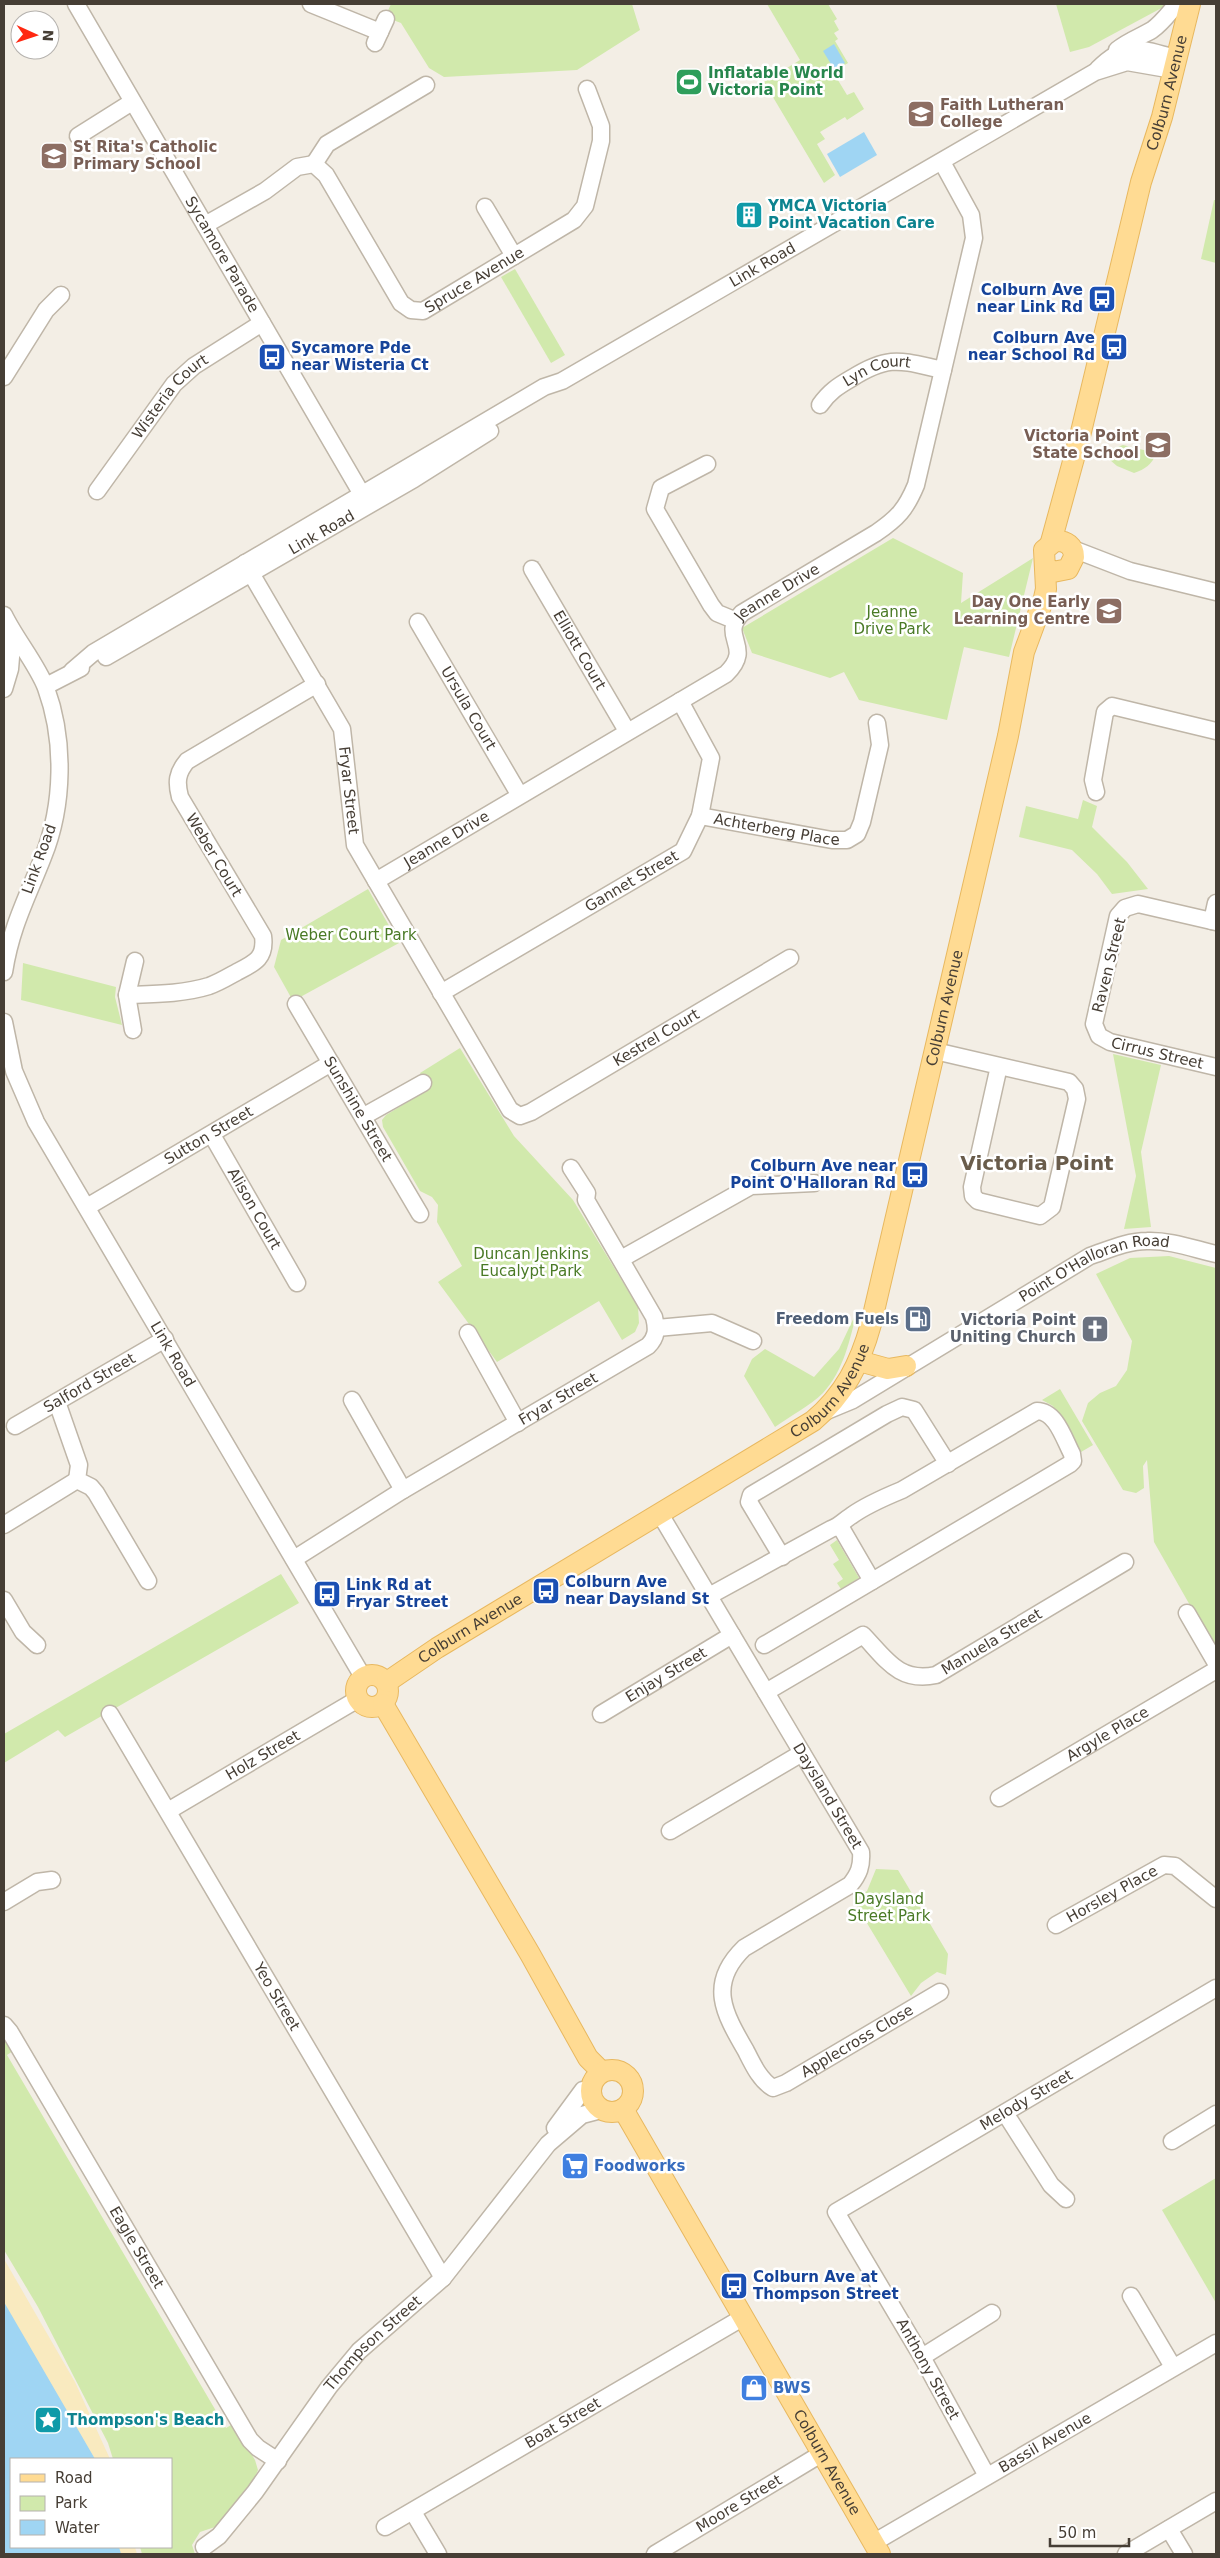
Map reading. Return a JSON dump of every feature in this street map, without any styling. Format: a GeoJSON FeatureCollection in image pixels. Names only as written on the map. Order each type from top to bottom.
{"type":"FeatureCollection","features":[{"type":"Feature","properties":{"kind":"main road","name":"Colburn Avenue"},"geometry":{"type":"LineString","coordinates":[[387,1682],[437,1648],[813,1421],[824,1412],[848,1384],[859,1361],[871,1324],[935,1051],[1008,736],[1024,652],[1046,589],[1062,556],[1077,448],[1141,182],[1162,116],[1177,4]]}},
{"type":"Feature","properties":{"kind":"main road","name":"Colburn Avenue"},"geometry":{"type":"LineString","coordinates":[[1169,62],[1190,4]]}},
{"type":"Feature","properties":{"kind":"main road"},"geometry":{"type":"LineString","coordinates":[[859,1361],[888,1369],[906,1366]]}},
{"type":"Feature","properties":{"kind":"main road"},"geometry":{"type":"LineString","coordinates":[[378,1675],[387,1682],[389,1692],[383,1704],[369,1707],[358,1698],[357,1685],[363,1677],[378,1675]]}},
{"type":"Feature","properties":{"kind":"main road"},"geometry":{"type":"LineString","coordinates":[[383,1704],[530,1954],[588,2058],[602,2072]]}},
{"type":"Feature","properties":{"kind":"main road"},"geometry":{"type":"LineString","coordinates":[[614,2070],[626,2075],[632,2087],[631,2099],[623,2109],[613,2112],[602,2110],[592,2099],[591,2090],[593,2081],[602,2072],[614,2070]]}},
{"type":"Feature","properties":{"kind":"main road","name":"Colburn Avenue"},"geometry":{"type":"LineString","coordinates":[[623,2109],[876,2548]]}},
{"type":"Feature","properties":{"kind":"street","name":"Sycamore Parade"},"geometry":{"type":"LineString","coordinates":[[77,4],[132,102],[365,499]]}},
{"type":"Feature","properties":{"kind":"street"},"geometry":{"type":"LineString","coordinates":[[311,4],[380,32]]}},
{"type":"Feature","properties":{"kind":"street","name":"Link Road"},"geometry":{"type":"LineString","coordinates":[[1095,72],[1128,42],[1150,31],[1162,22],[1177,4]]}},
{"type":"Feature","properties":{"kind":"street"},"geometry":{"type":"LineString","coordinates":[[1114,53],[1133,49],[1169,62]]}},
{"type":"Feature","properties":{"kind":"street","name":"Link Road"},"geometry":{"type":"LineString","coordinates":[[4,972],[11,933],[44,855],[53,825],[58,794],[55,718],[46,686],[72,671],[100,661],[544,387],[562,381],[1095,72],[1127,62],[1169,62]]}},
{"type":"Feature","properties":{"kind":"street"},"geometry":{"type":"LineString","coordinates":[[205,225],[265,190],[297,167],[314,164],[327,144],[426,85]]}},
{"type":"Feature","properties":{"kind":"street","name":"Spruce Avenue"},"geometry":{"type":"LineString","coordinates":[[314,164],[326,175],[401,303],[411,310],[423,311],[574,220],[585,206],[601,141],[601,126],[587,89]]}},
{"type":"Feature","properties":{"kind":"street"},"geometry":{"type":"LineString","coordinates":[[78,136],[132,102]]}},
{"type":"Feature","properties":{"kind":"street","name":"Jeanne Drive"},"geometry":{"type":"LineString","coordinates":[[376,881],[519,794],[726,674],[735,666],[739,657],[739,648],[733,635],[734,620],[742,613],[876,533],[892,522],[907,507],[916,485],[974,238],[970,215],[942,162]]}},
{"type":"Feature","properties":{"kind":"street"},"geometry":{"type":"LineString","coordinates":[[485,207],[514,256]]}},
{"type":"Feature","properties":{"kind":"street"},"geometry":{"type":"LineString","coordinates":[[4,377],[46,310],[61,296]]}},
{"type":"Feature","properties":{"kind":"street","name":"Wisteria Court"},"geometry":{"type":"LineString","coordinates":[[97,491],[174,384],[194,366],[262,323]]}},
{"type":"Feature","properties":{"kind":"street","name":"Lyn Court"},"geometry":{"type":"LineString","coordinates":[[820,404],[829,392],[872,365],[885,361],[900,361],[943,370]]}},
{"type":"Feature","properties":{"kind":"street"},"geometry":{"type":"LineString","coordinates":[[707,464],[661,488],[655,509],[710,605],[718,613],[734,620]]}},
{"type":"Feature","properties":{"kind":"street"},"geometry":{"type":"LineString","coordinates":[[1062,556],[1216,592]]}},
{"type":"Feature","properties":{"kind":"street","name":"Fryar Street"},"geometry":{"type":"LineString","coordinates":[[248,568],[342,729],[355,845],[510,1110],[520,1116]]}},
{"type":"Feature","properties":{"kind":"street","name":"Elliott Court"},"geometry":{"type":"LineString","coordinates":[[532,569],[627,731]]}},
{"type":"Feature","properties":{"kind":"street"},"geometry":{"type":"LineString","coordinates":[[4,615],[12,633],[46,686]]}},
{"type":"Feature","properties":{"kind":"street","name":"Ursula Court"},"geometry":{"type":"LineString","coordinates":[[418,622],[519,794]]}},
{"type":"Feature","properties":{"kind":"street"},"geometry":{"type":"LineString","coordinates":[[4,689],[10,669],[12,633]]}},
{"type":"Feature","properties":{"kind":"street","name":"Weber Court"},"geometry":{"type":"LineString","coordinates":[[127,995],[188,990],[211,986],[253,964],[261,956],[265,946],[263,936],[180,797],[177,785],[179,771],[187,761],[317,684]]}},
{"type":"Feature","properties":{"kind":"street","name":"Gannet Street"},"geometry":{"type":"LineString","coordinates":[[442,993],[683,851],[700,816],[711,758],[680,702]]}},
{"type":"Feature","properties":{"kind":"street"},"geometry":{"type":"LineString","coordinates":[[1096,792],[1092,780],[1105,712],[1112,706],[1216,731]]}},
{"type":"Feature","properties":{"kind":"street","name":"Achterberg Place"},"geometry":{"type":"LineString","coordinates":[[700,816],[832,840],[847,840],[857,834],[862,822],[880,745],[878,723]]}},
{"type":"Feature","properties":{"kind":"street"},"geometry":{"type":"LineString","coordinates":[[1214,922],[1216,903]]}},
{"type":"Feature","properties":{"kind":"street","name":"Raven Street"},"geometry":{"type":"LineString","coordinates":[[1099,1036],[1094,1024],[1118,916],[1125,908],[1138,904],[1214,922]]}},
{"type":"Feature","properties":{"kind":"street","name":"Kestrel Court"},"geometry":{"type":"LineString","coordinates":[[520,1116],[790,958]]}},
{"type":"Feature","properties":{"kind":"street"},"geometry":{"type":"LineString","coordinates":[[133,1030],[127,995],[135,961]]}},
{"type":"Feature","properties":{"kind":"street","name":"Sunshine Street"},"geometry":{"type":"LineString","coordinates":[[296,1004],[364,1116],[420,1214]]}},
{"type":"Feature","properties":{"kind":"street","name":"Link Road"},"geometry":{"type":"LineString","coordinates":[[4,1022],[8,1050],[23,1095],[86,1207],[363,1677]]}},
{"type":"Feature","properties":{"kind":"street","name":"Cirrus Street"},"geometry":{"type":"LineString","coordinates":[[1099,1036],[1110,1042],[1216,1067]]}},
{"type":"Feature","properties":{"kind":"street"},"geometry":{"type":"LineString","coordinates":[[935,1051],[1069,1082],[1076,1089],[1077,1099],[1052,1207],[1040,1216],[978,1201],[973,1196],[972,1187],[999,1066]]}},
{"type":"Feature","properties":{"kind":"street","name":"Sutton Street"},"geometry":{"type":"LineString","coordinates":[[86,1207],[212,1135],[331,1063]]}},
{"type":"Feature","properties":{"kind":"street"},"geometry":{"type":"LineString","coordinates":[[364,1116],[422,1083]]}},
{"type":"Feature","properties":{"kind":"street","name":"Alison Court"},"geometry":{"type":"LineString","coordinates":[[212,1135],[297,1283]]}},
{"type":"Feature","properties":{"kind":"street"},"geometry":{"type":"LineString","coordinates":[[572,1168],[587,1193],[586,1200],[654,1317],[657,1328],[712,1323],[753,1341]]}},
{"type":"Feature","properties":{"kind":"street"},"geometry":{"type":"LineString","coordinates":[[621,1259],[751,1186],[814,1183]]}},
{"type":"Feature","properties":{"kind":"street","name":"Point O'Halloran Road"},"geometry":{"type":"LineString","coordinates":[[824,1412],[853,1400],[906,1366],[1090,1256],[1130,1243],[1146,1241],[1166,1242],[1216,1254]]}},
{"type":"Feature","properties":{"kind":"street","name":"Fryar Street"},"geometry":{"type":"LineString","coordinates":[[294,1559],[403,1490],[648,1346],[654,1340],[657,1328]]}},
{"type":"Feature","properties":{"kind":"street"},"geometry":{"type":"LineString","coordinates":[[468,1333],[518,1423]]}},
{"type":"Feature","properties":{"kind":"street","name":"Salford Street"},"geometry":{"type":"LineString","coordinates":[[15,1426],[165,1339]]}},
{"type":"Feature","properties":{"kind":"street"},"geometry":{"type":"LineString","coordinates":[[352,1400],[403,1490]]}},
{"type":"Feature","properties":{"kind":"street"},"geometry":{"type":"LineString","coordinates":[[57,1402],[79,1465],[77,1480]]}},
{"type":"Feature","properties":{"kind":"street"},"geometry":{"type":"LineString","coordinates":[[782,1557],[749,1502],[751,1495],[887,1414],[902,1407],[914,1410],[948,1464]]}},
{"type":"Feature","properties":{"kind":"street"},"geometry":{"type":"LineString","coordinates":[[709,1596],[830,1529],[840,1526],[850,1516],[948,1464],[1037,1411],[1045,1411],[1051,1415],[1072,1454],[1073,1461],[764,1645]]}},
{"type":"Feature","properties":{"kind":"street"},"geometry":{"type":"LineString","coordinates":[[4,1525],[77,1480]]}},
{"type":"Feature","properties":{"kind":"street"},"geometry":{"type":"LineString","coordinates":[[77,1480],[91,1487],[96,1493],[148,1581]]}},
{"type":"Feature","properties":{"kind":"street","name":"Daysland Street"},"geometry":{"type":"LineString","coordinates":[[660,1514],[861,1852],[862,1865],[857,1877],[850,1885],[744,1948],[733,1959],[726,1972],[722,1989],[726,2018],[764,2082],[773,2088]]}},
{"type":"Feature","properties":{"kind":"street"},"geometry":{"type":"LineString","coordinates":[[840,1526],[872,1581]]}},
{"type":"Feature","properties":{"kind":"street","name":"Manuela Street"},"geometry":{"type":"LineString","coordinates":[[766,1692],[863,1635],[899,1672],[911,1677],[936,1675],[1125,1562]]}},
{"type":"Feature","properties":{"kind":"street"},"geometry":{"type":"LineString","coordinates":[[4,1600],[22,1632],[37,1645]]}},
{"type":"Feature","properties":{"kind":"street"},"geometry":{"type":"LineString","coordinates":[[1187,1613],[1216,1663]]}},
{"type":"Feature","properties":{"kind":"street","name":"Enjay Street"},"geometry":{"type":"LineString","coordinates":[[601,1714],[732,1635]]}},
{"type":"Feature","properties":{"kind":"street","name":"Argyle Place"},"geometry":{"type":"LineString","coordinates":[[999,1798],[1216,1670]]}},
{"type":"Feature","properties":{"kind":"street","name":"Holz Street"},"geometry":{"type":"LineString","coordinates":[[168,1811],[358,1698]]}},
{"type":"Feature","properties":{"kind":"street","name":"Yeo Street"},"geometry":{"type":"LineString","coordinates":[[110,1714],[443,2278]]}},
{"type":"Feature","properties":{"kind":"street"},"geometry":{"type":"LineString","coordinates":[[670,1831],[802,1753]]}},
{"type":"Feature","properties":{"kind":"street","name":"Horsley Place"},"geometry":{"type":"LineString","coordinates":[[1056,1925],[1164,1865],[1175,1866],[1216,1899]]}},
{"type":"Feature","properties":{"kind":"street"},"geometry":{"type":"LineString","coordinates":[[4,1902],[38,1882],[52,1880]]}},
{"type":"Feature","properties":{"kind":"street","name":"Melody Street"},"geometry":{"type":"LineString","coordinates":[[836,2212],[1216,1988]]}},
{"type":"Feature","properties":{"kind":"street","name":"Applecross Close"},"geometry":{"type":"LineString","coordinates":[[773,2088],[786,2083],[940,1992]]}},
{"type":"Feature","properties":{"kind":"street","name":"Eagle Street"},"geometry":{"type":"LineString","coordinates":[[4,2025],[10,2032],[250,2440],[258,2448],[278,2461]]}},
{"type":"Feature","properties":{"kind":"street","name":"Thompson Street"},"geometry":{"type":"LineString","coordinates":[[548,2144],[555,2127],[583,2090],[591,2090]]}},
{"type":"Feature","properties":{"kind":"street","name":"Thompson Street"},"geometry":{"type":"LineString","coordinates":[[204,2547],[219,2536],[278,2461],[329,2386],[359,2351],[443,2278],[548,2144],[582,2115],[602,2110]]}},
{"type":"Feature","properties":{"kind":"street"},"geometry":{"type":"LineString","coordinates":[[1005,2113],[1051,2185],[1066,2199]]}},
{"type":"Feature","properties":{"kind":"street"},"geometry":{"type":"LineString","coordinates":[[1172,2141],[1216,2114]]}},
{"type":"Feature","properties":{"kind":"street","name":"Anthony Street"},"geometry":{"type":"LineString","coordinates":[[836,2212],[922,2357],[987,2476]]}},
{"type":"Feature","properties":{"kind":"street"},"geometry":{"type":"LineString","coordinates":[[1131,2296],[1173,2368]]}},
{"type":"Feature","properties":{"kind":"street"},"geometry":{"type":"LineString","coordinates":[[922,2357],[992,2313]]}},
{"type":"Feature","properties":{"kind":"street","name":"Boat Street"},"geometry":{"type":"LineString","coordinates":[[385,2527],[742,2318]]}},
{"type":"Feature","properties":{"kind":"street","name":"Bassil Avenue"},"geometry":{"type":"LineString","coordinates":[[876,2548],[987,2476],[1216,2343]]}},
{"type":"Feature","properties":{"kind":"street","name":"Moore Street"},"geometry":{"type":"LineString","coordinates":[[655,2554],[822,2454]]}},
{"type":"Feature","properties":{"kind":"street"},"geometry":{"type":"LineString","coordinates":[[1126,2554],[1216,2501]]}},
{"type":"Feature","properties":{"kind":"street"},"geometry":{"type":"LineString","coordinates":[[413,2512],[438,2554]]}},
{"type":"Feature","properties":{"kind":"street"},"geometry":{"type":"LineString","coordinates":[[1169,2529],[1184,2554]]}},
{"type":"Feature","properties":{"kind":"green space"},"geometry":{"type":"Polygon","coordinates":[[[391,4],[632,4],[640,30],[577,70],[444,77],[429,68],[401,23],[385,17],[391,4]]]}},
{"type":"Feature","properties":{"kind":"green space"},"geometry":{"type":"Polygon","coordinates":[[[767,4],[828,4],[837,19],[834,21],[839,30],[834,33],[838,39],[835,41],[848,63],[833,72],[847,95],[854,92],[864,109],[847,120],[845,117],[820,132],[825,139],[817,144],[835,175],[824,183],[764,82],[800,60],[767,4]]]}},
{"type":"Feature","properties":{"kind":"green space"},"geometry":{"type":"Polygon","coordinates":[[[1056,4],[1169,4],[1089,47],[1070,52],[1056,4]]]}},
{"type":"Feature","properties":{"kind":"green space"},"geometry":{"type":"Polygon","coordinates":[[[1214,200],[1216,200],[1216,263],[1201,259],[1214,200]]]}},
{"type":"Feature","properties":{"kind":"green space"},"geometry":{"type":"Polygon","coordinates":[[[515,269],[565,355],[551,363],[501,277],[515,269]]]}},
{"type":"Feature","properties":{"kind":"green space"},"geometry":{"type":"Polygon","coordinates":[[[1123,445],[1156,453],[1148,466],[1134,473],[1117,466],[1110,460],[1111,449],[1123,445]]]}},
{"type":"Feature","properties":{"kind":"green space","name":"Jeanne Drive Park"},"geometry":{"type":"Polygon","coordinates":[[[893,538],[963,573],[961,603],[1033,558],[1009,657],[964,647],[947,720],[859,700],[844,672],[830,678],[752,653],[742,628],[893,538]]]}},
{"type":"Feature","properties":{"kind":"green space"},"geometry":{"type":"Polygon","coordinates":[[[1083,800],[1097,806],[1092,827],[1127,862],[1148,889],[1112,894],[1097,874],[1072,850],[1019,837],[1026,806],[1078,819],[1083,800]]]}},
{"type":"Feature","properties":{"kind":"green space","name":"Weber Court Park"},"geometry":{"type":"Polygon","coordinates":[[[368,889],[399,943],[293,1001],[274,967],[281,940],[368,889]]]}},
{"type":"Feature","properties":{"kind":"green space"},"geometry":{"type":"Polygon","coordinates":[[[23,963],[116,987],[115,997],[122,1025],[21,1000],[23,963]]]}},
{"type":"Feature","properties":{"kind":"green space","name":"Duncan Jenkins Eucalypt Park"},"geometry":{"type":"Polygon","coordinates":[[[460,1048],[514,1136],[573,1200],[638,1307],[639,1323],[635,1332],[622,1340],[599,1301],[497,1362],[438,1282],[462,1266],[437,1222],[438,1205],[432,1197],[420,1191],[383,1127],[382,1120],[386,1115],[429,1089],[420,1073],[460,1048]]]}},
{"type":"Feature","properties":{"kind":"green space"},"geometry":{"type":"Polygon","coordinates":[[[1113,1054],[1161,1065],[1141,1152],[1151,1227],[1124,1229],[1136,1176],[1113,1054]]]}},
{"type":"Feature","properties":{"kind":"green space"},"geometry":{"type":"Polygon","coordinates":[[[1169,1256],[1216,1268],[1216,1651],[1154,1542],[1147,1460],[1143,1466],[1144,1488],[1136,1493],[1123,1490],[1082,1421],[1088,1403],[1100,1393],[1116,1386],[1127,1370],[1132,1341],[1096,1274],[1130,1258],[1169,1256]]]}},
{"type":"Feature","properties":{"kind":"green space"},"geometry":{"type":"Polygon","coordinates":[[[857,1311],[845,1354],[830,1384],[812,1402],[775,1427],[744,1376],[752,1359],[765,1349],[814,1377],[839,1349],[857,1311]]]}},
{"type":"Feature","properties":{"kind":"green space"},"geometry":{"type":"Polygon","coordinates":[[[1060,1389],[1093,1445],[1081,1452],[1053,1406],[1042,1400],[1060,1389]]]}},
{"type":"Feature","properties":{"kind":"green space"},"geometry":{"type":"Polygon","coordinates":[[[837,1540],[859,1578],[841,1589],[837,1583],[843,1579],[833,1564],[839,1560],[830,1545],[837,1540]]]}},
{"type":"Feature","properties":{"kind":"green space"},"geometry":{"type":"Polygon","coordinates":[[[281,1574],[299,1603],[65,1737],[58,1730],[4,1763],[4,1734],[281,1574]]]}},
{"type":"Feature","properties":{"kind":"green space","name":"Daysland Street Park"},"geometry":{"type":"Polygon","coordinates":[[[876,1869],[898,1870],[948,1954],[946,1975],[937,1972],[921,1983],[911,1996],[853,1900],[867,1891],[876,1869]]]}},
{"type":"Feature","properties":{"kind":"green space"},"geometry":{"type":"Polygon","coordinates":[[[4,2036],[13,2051],[7,2055],[226,2428],[233,2424],[255,2460],[258,2470],[254,2480],[218,2526],[200,2532],[192,2545],[195,2554],[142,2554],[140,2548],[172,2548],[172,2458],[113,2458],[108,2443],[38,2307],[4,2250],[4,2036]]]}},
{"type":"Feature","properties":{"kind":"green space"},"geometry":{"type":"Polygon","coordinates":[[[1216,2178],[1216,2303],[1162,2210],[1216,2178]]]}},
{"type":"Feature","properties":{"kind":"sand","name":"Thompson's Beach"},"geometry":{"type":"Polygon","coordinates":[[[4,2259],[75,2382],[110,2458],[10,2458],[10,2548],[135,2548],[137,2554],[4,2554],[4,2259]]]}},
{"type":"Feature","properties":{"kind":"water"},"geometry":{"type":"Polygon","coordinates":[[[834,44],[845,63],[834,69],[823,51],[834,44]]]}},
{"type":"Feature","properties":{"kind":"water"},"geometry":{"type":"Polygon","coordinates":[[[864,132],[877,155],[840,177],[827,154],[864,132]]]}},
{"type":"Feature","properties":{"kind":"water","name":"Thompson's Beach"},"geometry":{"type":"Polygon","coordinates":[[[4,2302],[94,2458],[10,2458],[10,2548],[119,2548],[121,2554],[4,2554],[4,2302]]]}},
{"type":"Feature","properties":{"kind":"place","name":"Inflatable World Victoria Point"},"geometry":{"type":"Point","coordinates":[689,82]}},
{"type":"Feature","properties":{"kind":"place","name":"Faith Lutheran College"},"geometry":{"type":"Point","coordinates":[921,114]}},
{"type":"Feature","properties":{"kind":"place","name":"St Rita's Catholic Primary School"},"geometry":{"type":"Point","coordinates":[54,156]}},
{"type":"Feature","properties":{"kind":"place","name":"YMCA Victoria Point Vacation Care"},"geometry":{"type":"Point","coordinates":[749,215]}},
{"type":"Feature","properties":{"kind":"place","name":"Colburn Ave near Link Rd"},"geometry":{"type":"Point","coordinates":[1102,299]}},
{"type":"Feature","properties":{"kind":"place","name":"Colburn Ave near School Rd"},"geometry":{"type":"Point","coordinates":[1114,347]}},
{"type":"Feature","properties":{"kind":"place","name":"Sycamore Pde near Wisteria Ct"},"geometry":{"type":"Point","coordinates":[272,357]}},
{"type":"Feature","properties":{"kind":"place","name":"Victoria Point State School"},"geometry":{"type":"Point","coordinates":[1158,445]}},
{"type":"Feature","properties":{"kind":"place","name":"Day One Early Learning Centre"},"geometry":{"type":"Point","coordinates":[1109,611]}},
{"type":"Feature","properties":{"kind":"place","name":"Colburn Ave near Point O'Halloran Rd"},"geometry":{"type":"Point","coordinates":[915,1175]}},
{"type":"Feature","properties":{"kind":"place","name":"Freedom Fuels"},"geometry":{"type":"Point","coordinates":[918,1319]}},
{"type":"Feature","properties":{"kind":"place","name":"Victoria Point Uniting Church"},"geometry":{"type":"Point","coordinates":[1095,1329]}},
{"type":"Feature","properties":{"kind":"place","name":"Colburn Ave near Daysland St"},"geometry":{"type":"Point","coordinates":[546,1591]}},
{"type":"Feature","properties":{"kind":"place","name":"Link Rd at Fryar Street"},"geometry":{"type":"Point","coordinates":[327,1594]}},
{"type":"Feature","properties":{"kind":"place","name":"Foodworks"},"geometry":{"type":"Point","coordinates":[575,2166]}},
{"type":"Feature","properties":{"kind":"place","name":"Colburn Ave at Thompson Street"},"geometry":{"type":"Point","coordinates":[734,2286]}},
{"type":"Feature","properties":{"kind":"place","name":"BWS"},"geometry":{"type":"Point","coordinates":[754,2388]}},
{"type":"Feature","properties":{"kind":"place","name":"Thompson's Beach"},"geometry":{"type":"Point","coordinates":[48,2420]}},
{"type":"Feature","properties":{"kind":"district","name":"Victoria Point"},"geometry":{"type":"Point","coordinates":[1037,1163]}}]}
